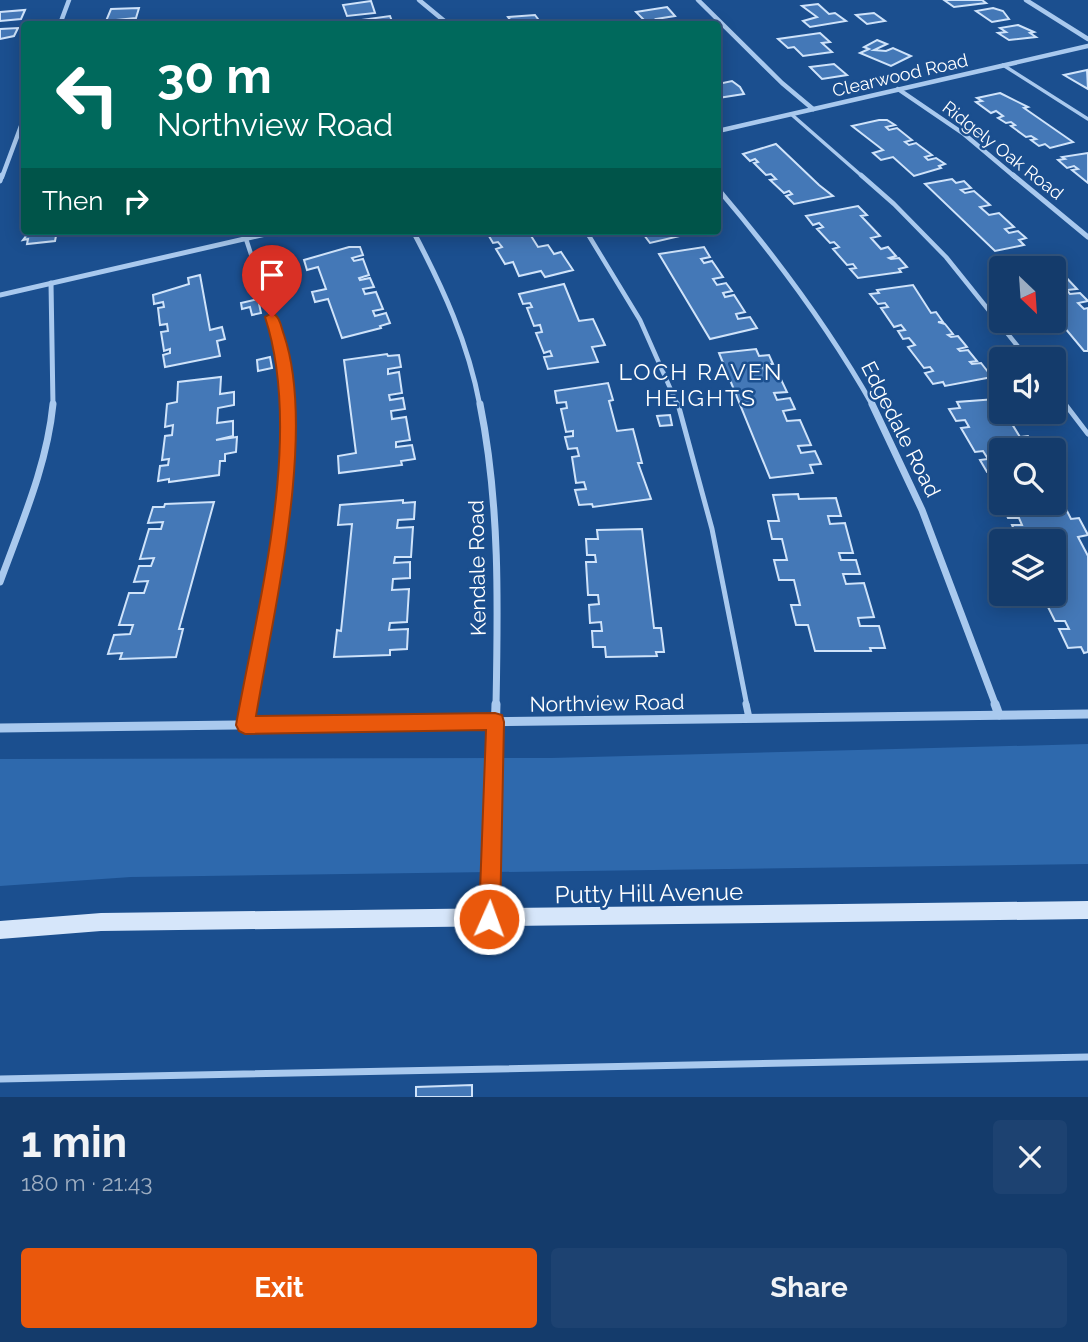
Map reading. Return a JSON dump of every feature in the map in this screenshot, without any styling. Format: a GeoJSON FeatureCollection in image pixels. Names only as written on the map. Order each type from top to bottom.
{"type":"FeatureCollection","features":[{"type":"Feature","properties":{"kind":"street"},"geometry":{"type":"LineString","coordinates":[[61,21],[69,0]]}},
{"type":"Feature","properties":{"kind":"street"},"geometry":{"type":"LineString","coordinates":[[419,0],[444,21]]}},
{"type":"Feature","properties":{"kind":"street"},"geometry":{"type":"LineString","coordinates":[[698,0],[719,21]]}},
{"type":"Feature","properties":{"kind":"street"},"geometry":{"type":"LineString","coordinates":[[1026,0],[1088,38]]}},
{"type":"Feature","properties":{"kind":"street"},"geometry":{"type":"LineString","coordinates":[[721,23],[782,83],[813,109]]}},
{"type":"Feature","properties":{"kind":"street","name":"Clearwood Road"},"geometry":{"type":"LineString","coordinates":[[721,130],[1088,46]]}},
{"type":"Feature","properties":{"kind":"street","name":"Ridgely Oak Road"},"geometry":{"type":"LineString","coordinates":[[898,89],[964,134],[1088,237]]}},
{"type":"Feature","properties":{"kind":"street"},"geometry":{"type":"LineString","coordinates":[[0,181],[21,126]]}},
{"type":"Feature","properties":{"kind":"street","name":"Edgedale Road"},"geometry":{"type":"LineString","coordinates":[[721,193],[798,291],[853,372],[891,440],[926,516],[999,715]]}},
{"type":"Feature","properties":{"kind":"street"},"geometry":{"type":"LineString","coordinates":[[0,295],[262,235]]}},
{"type":"Feature","properties":{"kind":"street","name":"Kendale Road"},"geometry":{"type":"LineString","coordinates":[[415,235],[447,294],[465,345],[480,401],[491,468],[497,545],[489,919]]}},
{"type":"Feature","properties":{"kind":"street"},"geometry":{"type":"LineString","coordinates":[[0,582],[30,497],[51,421],[54,395],[51,283]]}},
{"type":"Feature","properties":{"kind":"street","name":"Northview Road"},"geometry":{"type":"LineString","coordinates":[[0,728],[1088,714]]}},
{"type":"Feature","properties":{"kind":"street","name":"Putty Hill Avenue"},"geometry":{"type":"LineString","coordinates":[[0,930],[101,922],[1088,911]]}},
{"type":"Feature","properties":{"kind":"lane"},"geometry":{"type":"LineString","coordinates":[[1003,65],[1088,119]]}},
{"type":"Feature","properties":{"kind":"lane"},"geometry":{"type":"LineString","coordinates":[[791,114],[894,204],[946,257],[1018,347]]}},
{"type":"Feature","properties":{"kind":"lane"},"geometry":{"type":"LineString","coordinates":[[588,235],[640,320],[677,402],[712,529],[749,718]]}},
{"type":"Feature","properties":{"kind":"lane"},"geometry":{"type":"LineString","coordinates":[[245,725],[276,545],[287,462],[287,395],[280,344],[246,239]]}},
{"type":"Feature","properties":{"kind":"lane"},"geometry":{"type":"LineString","coordinates":[[1066,406],[1088,434]]}},
{"type":"Feature","properties":{"kind":"lane"},"geometry":{"type":"LineString","coordinates":[[0,1079],[1088,1057]]}},
{"type":"Feature","properties":{"kind":"shaded area"},"geometry":{"type":"Polygon","coordinates":[[[1088,744],[1088,864],[131,877],[0,886],[0,759],[551,758],[1088,744]]]}},
{"type":"Feature","properties":{"kind":"building"},"geometry":{"type":"Polygon","coordinates":[[[944,0],[982,0],[986,3],[954,7],[944,0]]]}},
{"type":"Feature","properties":{"kind":"building"},"geometry":{"type":"Polygon","coordinates":[[[371,1],[375,13],[347,16],[343,5],[371,1]]]}},
{"type":"Feature","properties":{"kind":"building"},"geometry":{"type":"Polygon","coordinates":[[[818,4],[829,14],[835,13],[846,21],[810,27],[803,21],[817,17],[802,6],[818,4]]]}},
{"type":"Feature","properties":{"kind":"building"},"geometry":{"type":"Polygon","coordinates":[[[667,7],[675,16],[645,21],[636,12],[667,7]]]}},
{"type":"Feature","properties":{"kind":"building"},"geometry":{"type":"Polygon","coordinates":[[[139,8],[136,18],[106,21],[111,9],[139,8]]]}},
{"type":"Feature","properties":{"kind":"building"},"geometry":{"type":"Polygon","coordinates":[[[993,8],[1003,11],[1009,19],[992,22],[976,11],[993,8]]]}},
{"type":"Feature","properties":{"kind":"building"},"geometry":{"type":"Polygon","coordinates":[[[25,10],[21,19],[0,21],[0,12],[25,10]]]}},
{"type":"Feature","properties":{"kind":"building"},"geometry":{"type":"Polygon","coordinates":[[[874,13],[885,21],[867,24],[856,15],[874,13]]]}},
{"type":"Feature","properties":{"kind":"building"},"geometry":{"type":"Polygon","coordinates":[[[535,15],[540,21],[511,21],[508,17],[535,15]]]}},
{"type":"Feature","properties":{"kind":"building"},"geometry":{"type":"Polygon","coordinates":[[[390,16],[392,21],[362,21],[390,16]]]}},
{"type":"Feature","properties":{"kind":"building"},"geometry":{"type":"Polygon","coordinates":[[[1018,25],[1034,32],[1030,33],[1036,37],[1009,40],[998,33],[1006,32],[1000,28],[1018,25]]]}},
{"type":"Feature","properties":{"kind":"building"},"geometry":{"type":"Polygon","coordinates":[[[18,28],[14,36],[0,39],[0,29],[18,28]]]}},
{"type":"Feature","properties":{"kind":"building"},"geometry":{"type":"Polygon","coordinates":[[[820,33],[830,42],[822,43],[832,52],[803,56],[794,47],[788,48],[778,39],[820,33]]]}},
{"type":"Feature","properties":{"kind":"building"},"geometry":{"type":"Polygon","coordinates":[[[877,40],[887,44],[874,50],[886,51],[893,48],[911,56],[891,66],[860,53],[869,49],[864,47],[877,40]]]}},
{"type":"Feature","properties":{"kind":"building"},"geometry":{"type":"Polygon","coordinates":[[[834,64],[847,75],[822,79],[810,67],[834,64]]]}},
{"type":"Feature","properties":{"kind":"building"},"geometry":{"type":"Polygon","coordinates":[[[1087,70],[1088,89],[1064,75],[1087,70]]]}},
{"type":"Feature","properties":{"kind":"building"},"geometry":{"type":"Polygon","coordinates":[[[732,81],[744,94],[721,98],[721,83],[732,81]]]}},
{"type":"Feature","properties":{"kind":"building"},"geometry":{"type":"Polygon","coordinates":[[[1000,93],[1028,107],[1024,108],[1073,142],[1050,148],[1045,144],[1039,146],[1031,140],[1036,139],[1026,137],[1011,126],[1015,125],[1011,122],[1006,123],[998,118],[1003,116],[996,111],[991,113],[976,102],[982,101],[977,98],[1000,93]]]}},
{"type":"Feature","properties":{"kind":"building"},"geometry":{"type":"Polygon","coordinates":[[[887,120],[895,125],[886,127],[889,130],[897,128],[912,140],[905,142],[909,145],[916,143],[932,155],[925,157],[928,160],[936,158],[945,164],[939,166],[941,168],[914,176],[893,157],[881,160],[873,153],[883,150],[852,126],[887,120]]]}},
{"type":"Feature","properties":{"kind":"building"},"geometry":{"type":"Polygon","coordinates":[[[776,144],[833,196],[794,204],[786,196],[792,194],[789,191],[784,193],[770,180],[776,179],[771,174],[766,175],[754,163],[758,162],[755,159],[750,161],[743,154],[776,144]]]}},
{"type":"Feature","properties":{"kind":"building"},"geometry":{"type":"Polygon","coordinates":[[[1088,153],[1088,183],[1072,170],[1078,169],[1074,166],[1067,168],[1058,160],[1065,159],[1062,157],[1088,153]]]}},
{"type":"Feature","properties":{"kind":"building"},"geometry":{"type":"Polygon","coordinates":[[[952,179],[956,183],[964,181],[971,188],[961,190],[965,193],[974,191],[990,205],[980,207],[989,215],[999,213],[1014,227],[1005,229],[1009,233],[1018,231],[1026,238],[1019,240],[1024,245],[995,251],[925,184],[952,179]]]}},
{"type":"Feature","properties":{"kind":"building"},"geometry":{"type":"Polygon","coordinates":[[[858,206],[867,215],[861,216],[880,236],[871,238],[881,249],[888,247],[896,256],[889,258],[899,258],[907,267],[899,269],[901,272],[858,278],[850,269],[856,268],[853,264],[847,265],[833,249],[839,247],[834,242],[830,243],[817,229],[823,227],[819,223],[813,225],[806,216],[858,206]]]}},
{"type":"Feature","properties":{"kind":"building"},"geometry":{"type":"Polygon","coordinates":[[[27,235],[64,235],[56,236],[55,241],[27,244],[28,239],[23,240],[27,235]]]}},
{"type":"Feature","properties":{"kind":"building"},"geometry":{"type":"Polygon","coordinates":[[[488,235],[530,235],[538,247],[548,245],[554,254],[561,252],[573,270],[545,277],[541,271],[519,276],[513,262],[505,264],[496,249],[502,247],[498,242],[493,243],[488,235]]]}},
{"type":"Feature","properties":{"kind":"building"},"geometry":{"type":"Polygon","coordinates":[[[644,235],[684,235],[650,243],[644,235]]]}},
{"type":"Feature","properties":{"kind":"building"},"geometry":{"type":"Polygon","coordinates":[[[349,247],[360,247],[363,255],[352,258],[354,261],[363,259],[369,275],[359,278],[370,278],[374,287],[363,289],[365,294],[376,292],[383,309],[373,311],[375,316],[386,313],[390,323],[342,338],[328,299],[315,302],[312,292],[326,289],[318,267],[307,270],[304,260],[349,247]]]}},
{"type":"Feature","properties":{"kind":"building"},"geometry":{"type":"Polygon","coordinates":[[[704,247],[710,257],[701,259],[704,263],[712,261],[723,277],[713,279],[717,285],[726,283],[732,291],[723,293],[725,297],[734,295],[745,312],[736,314],[738,319],[750,317],[757,328],[710,339],[659,254],[704,247]]]}},
{"type":"Feature","properties":{"kind":"building"},"geometry":{"type":"Polygon","coordinates":[[[200,275],[210,330],[222,327],[225,339],[217,341],[220,356],[165,367],[163,355],[170,353],[170,349],[164,351],[161,332],[168,331],[167,324],[160,325],[158,308],[164,307],[163,302],[154,304],[153,295],[189,284],[188,278],[200,275]]]}},
{"type":"Feature","properties":{"kind":"building"},"geometry":{"type":"Polygon","coordinates":[[[1066,277],[1077,289],[1067,290],[1070,294],[1080,293],[1088,301],[1078,303],[1084,309],[1088,308],[1088,351],[1084,351],[1066,329],[1066,277]]]}},
{"type":"Feature","properties":{"kind":"building"},"geometry":{"type":"Polygon","coordinates":[[[564,284],[579,321],[593,319],[605,345],[592,347],[598,362],[548,369],[544,357],[552,356],[550,351],[544,353],[536,333],[542,332],[540,325],[534,326],[527,308],[532,307],[530,303],[523,304],[519,294],[564,284]]]}},
{"type":"Feature","properties":{"kind":"building"},"geometry":{"type":"Polygon","coordinates":[[[913,285],[931,313],[936,312],[943,322],[938,322],[945,324],[953,334],[948,335],[958,336],[967,347],[958,349],[968,350],[977,361],[970,362],[981,363],[989,373],[989,378],[945,386],[943,382],[933,384],[925,373],[933,371],[930,367],[924,368],[908,347],[915,345],[909,338],[903,339],[898,331],[905,330],[901,325],[894,327],[881,308],[888,307],[885,303],[878,304],[870,294],[879,293],[877,290],[913,285]]]}},
{"type":"Feature","properties":{"kind":"building"},"geometry":{"type":"Polygon","coordinates":[[[258,299],[261,313],[252,315],[250,307],[242,309],[241,303],[258,299]]]}},
{"type":"Feature","properties":{"kind":"building"},"geometry":{"type":"Polygon","coordinates":[[[756,349],[759,356],[769,355],[773,364],[762,365],[765,372],[777,371],[787,392],[774,393],[777,400],[790,398],[795,409],[783,411],[787,421],[800,420],[811,445],[798,446],[801,453],[815,451],[821,464],[810,465],[813,473],[770,478],[719,353],[756,349]]]}},
{"type":"Feature","properties":{"kind":"building"},"geometry":{"type":"Polygon","coordinates":[[[399,355],[401,367],[388,369],[388,374],[399,372],[402,393],[389,395],[390,400],[403,398],[405,409],[391,411],[392,419],[406,417],[410,440],[396,442],[396,447],[412,445],[415,459],[401,461],[402,465],[339,473],[338,456],[356,453],[344,360],[399,355]]]}},
{"type":"Feature","properties":{"kind":"building"},"geometry":{"type":"Polygon","coordinates":[[[270,357],[272,368],[258,371],[257,360],[270,357]]]}},
{"type":"Feature","properties":{"kind":"building"},"geometry":{"type":"Polygon","coordinates":[[[221,377],[220,394],[234,392],[234,405],[218,408],[217,423],[233,421],[233,436],[216,440],[237,437],[236,452],[225,454],[225,461],[220,461],[219,475],[158,481],[160,466],[168,465],[169,459],[162,460],[165,436],[172,435],[173,425],[165,427],[167,404],[177,402],[178,382],[221,377]]]}},
{"type":"Feature","properties":{"kind":"building"},"geometry":{"type":"Polygon","coordinates":[[[608,383],[613,400],[609,401],[617,431],[633,429],[642,463],[638,463],[651,499],[593,507],[592,504],[579,505],[575,490],[586,489],[584,482],[576,483],[572,457],[579,456],[577,448],[568,449],[565,437],[573,436],[573,431],[566,432],[561,409],[567,408],[566,402],[557,403],[555,391],[608,383]]]}},
{"type":"Feature","properties":{"kind":"building"},"geometry":{"type":"Polygon","coordinates":[[[989,400],[989,424],[1012,424],[1020,437],[1029,438],[989,438],[989,472],[987,472],[980,460],[988,459],[983,451],[975,452],[961,428],[969,427],[965,420],[956,421],[949,409],[960,408],[957,402],[989,400]]]}},
{"type":"Feature","properties":{"kind":"building"},"geometry":{"type":"Polygon","coordinates":[[[670,415],[672,425],[660,426],[657,416],[670,415]]]}},
{"type":"Feature","properties":{"kind":"building"},"geometry":{"type":"Polygon","coordinates":[[[798,494],[799,499],[836,498],[841,516],[828,516],[830,524],[845,523],[853,553],[839,553],[841,560],[856,560],[860,574],[843,574],[846,584],[864,583],[874,617],[858,618],[860,626],[879,626],[885,648],[870,648],[871,651],[815,651],[808,625],[796,625],[791,605],[800,605],[794,580],[779,580],[774,560],[787,560],[782,539],[772,539],[768,521],[779,521],[773,495],[798,494]]]}},
{"type":"Feature","properties":{"kind":"building"},"geometry":{"type":"Polygon","coordinates":[[[403,500],[403,503],[415,502],[414,519],[398,520],[397,528],[413,527],[411,557],[395,557],[394,563],[410,562],[410,578],[393,579],[392,590],[409,589],[407,622],[390,623],[389,630],[408,629],[407,649],[390,650],[390,655],[334,657],[337,630],[341,631],[352,524],[338,525],[340,505],[403,500]]]}},
{"type":"Feature","properties":{"kind":"building"},"geometry":{"type":"Polygon","coordinates":[[[214,502],[179,629],[183,629],[176,657],[120,659],[122,653],[108,654],[114,635],[130,634],[133,625],[119,625],[129,593],[144,593],[148,581],[134,582],[139,566],[151,566],[154,558],[140,559],[149,529],[161,529],[163,522],[148,523],[153,507],[214,502]]]}},
{"type":"Feature","properties":{"kind":"building"},"geometry":{"type":"Polygon","coordinates":[[[1066,509],[1071,519],[1079,518],[1088,535],[1078,537],[1088,556],[1088,652],[1084,653],[1081,647],[1068,648],[1059,629],[1069,629],[1065,621],[1055,621],[1048,606],[1066,606],[1066,529],[1014,529],[1012,525],[1022,525],[1019,518],[1008,518],[1007,515],[1066,515],[1066,509]]]}},
{"type":"Feature","properties":{"kind":"building"},"geometry":{"type":"Polygon","coordinates":[[[642,529],[654,628],[661,628],[664,652],[656,652],[657,656],[606,657],[605,647],[593,647],[592,631],[602,631],[601,622],[590,623],[589,605],[599,604],[598,595],[588,595],[586,562],[596,562],[595,555],[587,555],[586,539],[598,539],[597,530],[642,529]]]}},
{"type":"Feature","properties":{"kind":"building"},"geometry":{"type":"Polygon","coordinates":[[[472,1085],[472,1097],[416,1097],[416,1087],[472,1085]]]}},
{"type":"Feature","properties":{"kind":"district","name":"LOCH RAVEN HEIGHTS"},"geometry":{"type":"Point","coordinates":[701,384]}},
{"type":"Feature","properties":{"kind":"route"},"geometry":{"type":"LineString","coordinates":[[272,317],[280,344],[287,395],[287,462],[276,545],[245,725],[495,722],[489,919]]}}]}
